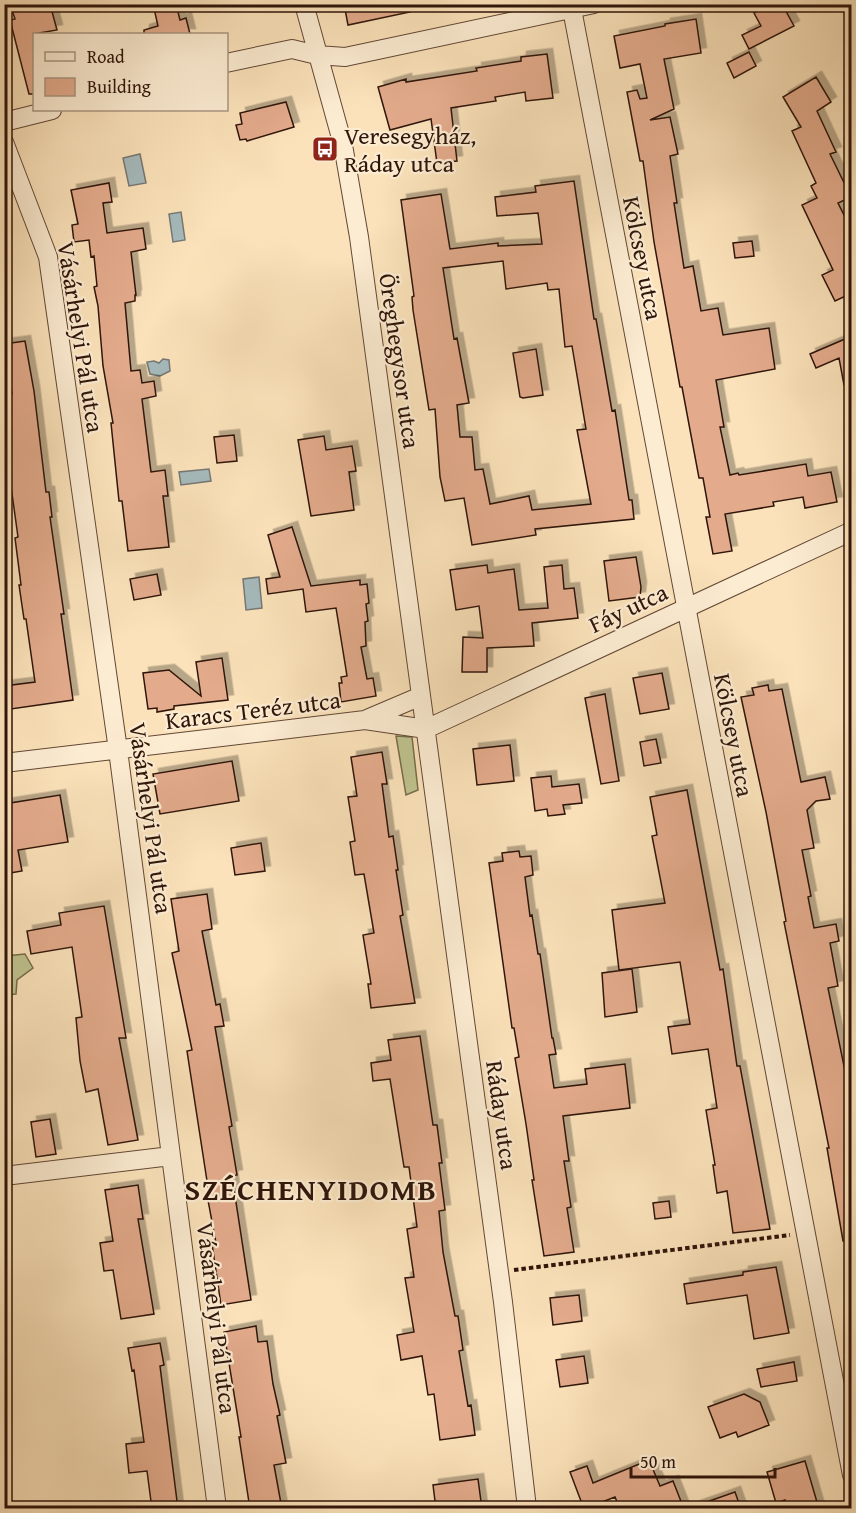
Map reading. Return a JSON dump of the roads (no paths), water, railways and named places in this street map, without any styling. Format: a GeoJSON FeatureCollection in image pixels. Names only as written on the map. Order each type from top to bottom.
{"type":"FeatureCollection","features":[{"type":"Feature","properties":{"kind":"street","name":"Öreghegysor utca"},"geometry":{"type":"LineString","coordinates":[[304,4],[343,145],[359,237],[426,729]]}},
{"type":"Feature","properties":{"kind":"street"},"geometry":{"type":"LineString","coordinates":[[228,63],[292,49],[317,55],[345,57],[571,7],[594,4]]}},
{"type":"Feature","properties":{"kind":"street","name":"Kölcsey utca"},"geometry":{"type":"LineString","coordinates":[[571,7],[852,1475]]}},
{"type":"Feature","properties":{"kind":"street"},"geometry":{"type":"LineString","coordinates":[[4,122],[48,111]]}},
{"type":"Feature","properties":{"kind":"street","name":"Vásárhelyi Pál utca"},"geometry":{"type":"LineString","coordinates":[[4,142],[48,257],[118,750],[217,1509]]}},
{"type":"Feature","properties":{"kind":"street","name":"Fáy utca"},"geometry":{"type":"LineString","coordinates":[[426,729],[852,531]]}},
{"type":"Feature","properties":{"kind":"street","name":"Karacs Teréz utca"},"geometry":{"type":"LineString","coordinates":[[365,720],[421,696]]}},
{"type":"Feature","properties":{"kind":"street","name":"Karacs Teréz utca"},"geometry":{"type":"LineString","coordinates":[[4,763],[365,720],[426,729]]}},
{"type":"Feature","properties":{"kind":"street","name":"Ráday utca"},"geometry":{"type":"LineString","coordinates":[[426,729],[499,1272],[527,1509]]}},
{"type":"Feature","properties":{"kind":"street"},"geometry":{"type":"LineString","coordinates":[[4,1176],[171,1156]]}},
{"type":"Feature","properties":{"kind":"place","name":"Veresegyház, Ráday utca"},"geometry":{"type":"Point","coordinates":[325,149]}},
{"type":"Feature","properties":{"kind":"district","name":"SZÉCHENYIDOMB"},"geometry":{"type":"Point","coordinates":[311,1189]}}]}
